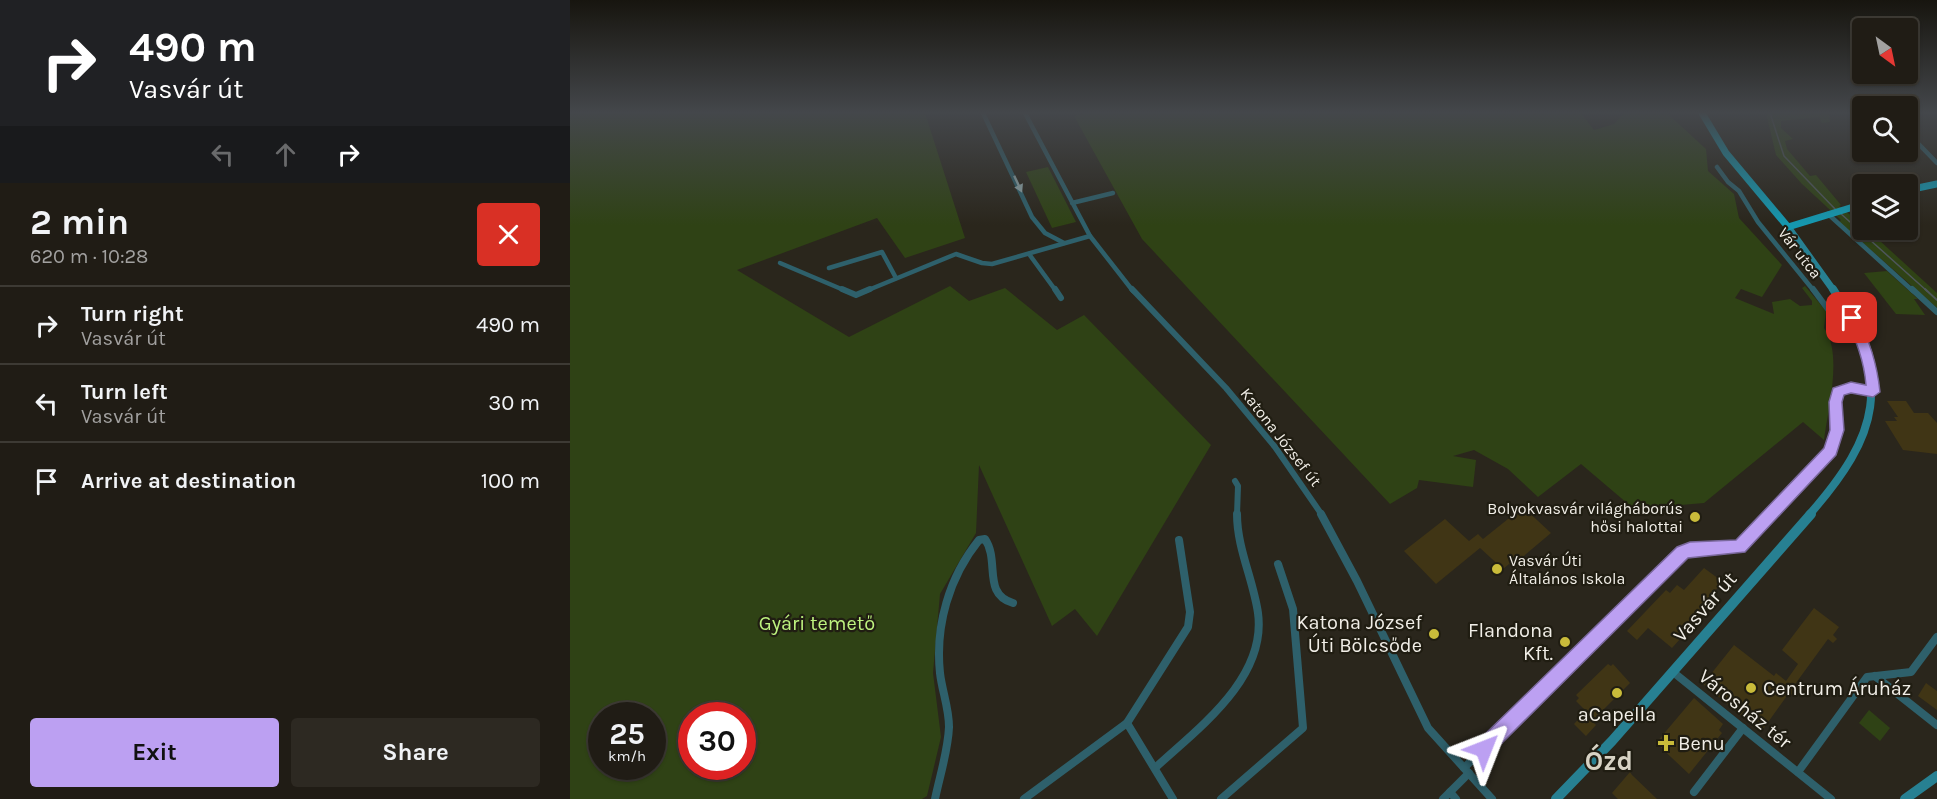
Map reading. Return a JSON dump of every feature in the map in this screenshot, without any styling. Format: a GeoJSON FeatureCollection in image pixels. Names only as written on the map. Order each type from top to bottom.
{"type":"FeatureCollection","features":[{"type":"Feature","properties":{"kind":"main road","name":"Vasvár út"},"geometry":{"type":"LineString","coordinates":[[1725,150],[1788,227]]}},
{"type":"Feature","properties":{"kind":"main road"},"geometry":{"type":"LineString","coordinates":[[1918,187],[1937,185]]}},
{"type":"Feature","properties":{"kind":"main road"},"geometry":{"type":"LineString","coordinates":[[1788,227],[1852,207]]}},
{"type":"Feature","properties":{"kind":"main road"},"geometry":{"type":"LineString","coordinates":[[1775,211],[1787,220],[1803,222]]}},
{"type":"Feature","properties":{"kind":"street"},"geometry":{"type":"LineString","coordinates":[[1001,150],[1032,217],[1045,232],[1064,243]]}},
{"type":"Feature","properties":{"kind":"street","name":"Katona József út"},"geometry":{"type":"LineString","coordinates":[[1044,150],[1090,236],[1125,282],[1226,388],[1275,447],[1317,506],[1358,581],[1428,728],[1492,798]]}},
{"type":"Feature","properties":{"kind":"street"},"geometry":{"type":"LineString","coordinates":[[1924,150],[1937,164]]}},
{"type":"Feature","properties":{"kind":"street","name":"Vár utca"},"geometry":{"type":"LineString","coordinates":[[1717,167],[1728,182],[1739,191],[1758,222],[1830,310],[1833,316],[1830,324],[1832,332],[1862,339]]}},
{"type":"Feature","properties":{"kind":"street"},"geometry":{"type":"LineString","coordinates":[[1072,203],[1113,193]]}},
{"type":"Feature","properties":{"kind":"street"},"geometry":{"type":"LineString","coordinates":[[1830,214],[1937,312]]}},
{"type":"Feature","properties":{"kind":"street","name":"Vasvár út"},"geometry":{"type":"LineString","coordinates":[[1556,799],[1612,741],[1673,672],[1844,473],[1870,416],[1873,392],[1871,365],[1862,339],[1842,302],[1788,227]]}},
{"type":"Feature","properties":{"kind":"street"},"geometry":{"type":"LineString","coordinates":[[780,263],[854,295],[874,289],[956,254],[965,255],[978,264],[986,265],[1090,236]]}},
{"type":"Feature","properties":{"kind":"street"},"geometry":{"type":"LineString","coordinates":[[829,268],[882,252],[896,278]]}},
{"type":"Feature","properties":{"kind":"street"},"geometry":{"type":"LineString","coordinates":[[1029,254],[1061,298]]}},
{"type":"Feature","properties":{"kind":"street","name":"Vasvár út"},"geometry":{"type":"LineString","coordinates":[[1450,797],[1467,771],[1683,552],[1690,549],[1739,547],[1830,451],[1837,430],[1835,402],[1838,392],[1851,387],[1873,392]]}},
{"type":"Feature","properties":{"kind":"street"},"geometry":{"type":"LineString","coordinates":[[1155,768],[1227,702],[1236,690],[1251,655],[1258,625],[1258,614],[1237,529],[1238,486],[1235,481]]}},
{"type":"Feature","properties":{"kind":"street"},"geometry":{"type":"LineString","coordinates":[[935,799],[949,735],[940,670],[941,637],[948,592],[965,557],[979,540],[985,539],[990,543],[994,556],[993,584],[998,596],[1007,603],[1013,603]]}},
{"type":"Feature","properties":{"kind":"street"},"geometry":{"type":"LineString","coordinates":[[1024,799],[1127,723],[1190,624],[1179,540]]}},
{"type":"Feature","properties":{"kind":"street"},"geometry":{"type":"LineString","coordinates":[[1221,799],[1303,729],[1293,609],[1278,564]]}},
{"type":"Feature","properties":{"kind":"street"},"geometry":{"type":"LineString","coordinates":[[1798,772],[1867,677],[1911,672],[1937,638]]}},
{"type":"Feature","properties":{"kind":"street","name":"Városház tér"},"geometry":{"type":"LineString","coordinates":[[1673,672],[1831,799]]}},
{"type":"Feature","properties":{"kind":"street"},"geometry":{"type":"LineString","coordinates":[[1875,676],[1937,725]]}},
{"type":"Feature","properties":{"kind":"street"},"geometry":{"type":"LineString","coordinates":[[1127,723],[1173,799]]}},
{"type":"Feature","properties":{"kind":"street"},"geometry":{"type":"LineString","coordinates":[[1694,792],[1743,729]]}},
{"type":"Feature","properties":{"kind":"street"},"geometry":{"type":"LineString","coordinates":[[1905,799],[1937,776]]}},
{"type":"Feature","properties":{"kind":"green space","name":"Gyári temető"},"geometry":{"type":"Polygon","coordinates":[[[570,150],[937,150],[965,238],[905,258],[877,218],[737,270],[849,337],[950,286],[969,301],[1005,288],[1057,330],[1084,315],[1211,445],[1097,636],[1075,609],[1052,626],[979,465],[976,533],[940,594],[933,673],[941,737],[927,796],[922,799],[570,799],[570,150]]]}},
{"type":"Feature","properties":{"kind":"green space"},"geometry":{"type":"Polygon","coordinates":[[[1093,150],[1706,150],[1708,171],[1734,194],[1739,218],[1782,265],[1762,297],[1741,289],[1735,298],[1774,314],[1772,302],[1790,299],[1800,306],[1812,305],[1812,301],[1802,288],[1805,286],[1826,311],[1824,328],[1833,352],[1833,382],[1824,440],[1803,422],[1704,503],[1634,509],[1581,464],[1538,497],[1508,469],[1474,450],[1453,456],[1476,460],[1473,487],[1419,480],[1417,488],[1390,504],[1142,239],[1093,150]]]}},
{"type":"Feature","properties":{"kind":"green space"},"geometry":{"type":"Polygon","coordinates":[[[1775,150],[1788,150],[1810,176],[1816,175],[1841,205],[1839,206],[1852,216],[1852,233],[1839,222],[1841,220],[1802,184],[1776,155],[1775,150]]]}},
{"type":"Feature","properties":{"kind":"green space"},"geometry":{"type":"Polygon","coordinates":[[[1048,167],[1076,222],[1052,228],[1026,172],[1048,167]]]}},
{"type":"Feature","properties":{"kind":"green space"},"geometry":{"type":"Polygon","coordinates":[[[1860,240],[1879,240],[1937,293],[1937,308],[1860,240]]]}},
{"type":"Feature","properties":{"kind":"green space"},"geometry":{"type":"Polygon","coordinates":[[[1887,271],[1918,299],[1914,299],[1925,315],[1896,314],[1864,273],[1887,271]]]}},
{"type":"Feature","properties":{"kind":"green space"},"geometry":{"type":"Polygon","coordinates":[[[1869,710],[1890,728],[1880,741],[1859,723],[1869,710]]]}},
{"type":"Feature","properties":{"kind":"building"},"geometry":{"type":"Polygon","coordinates":[[[1887,401],[1906,401],[1914,413],[1928,413],[1937,423],[1937,454],[1903,450],[1885,421],[1897,421],[1894,417],[1898,417],[1887,401]]]}},
{"type":"Feature","properties":{"kind":"building","name":"Vasvár Úti Általános Iskola"},"geometry":{"type":"Polygon","coordinates":[[[1523,507],[1551,533],[1512,566],[1509,564],[1503,569],[1480,548],[1436,584],[1404,551],[1445,519],[1469,541],[1478,534],[1483,539],[1523,507]]]}},
{"type":"Feature","properties":{"kind":"building"},"geometry":{"type":"Polygon","coordinates":[[[1704,568],[1723,582],[1708,598],[1713,602],[1672,648],[1648,628],[1637,640],[1627,631],[1666,590],[1670,593],[1677,585],[1684,590],[1704,568]]]}},
{"type":"Feature","properties":{"kind":"building","name":"Centrum Áruház"},"geometry":{"type":"Polygon","coordinates":[[[1814,608],[1839,627],[1833,635],[1837,639],[1833,643],[1828,639],[1793,687],[1796,690],[1792,695],[1789,693],[1761,732],[1703,684],[1734,645],[1774,676],[1776,673],[1786,681],[1798,664],[1782,650],[1814,608]]]}},
{"type":"Feature","properties":{"kind":"building"},"geometry":{"type":"Polygon","coordinates":[[[1608,664],[1611,666],[1613,664],[1630,683],[1592,721],[1596,725],[1586,736],[1574,724],[1586,711],[1576,701],[1579,698],[1576,695],[1608,664]]]}},
{"type":"Feature","properties":{"kind":"building"},"geometry":{"type":"Polygon","coordinates":[[[1926,683],[1937,691],[1937,710],[1918,696],[1926,683]]]}},
{"type":"Feature","properties":{"kind":"building"},"geometry":{"type":"Polygon","coordinates":[[[1694,698],[1723,724],[1719,730],[1722,733],[1689,774],[1656,743],[1694,698]]]}},
{"type":"Feature","properties":{"kind":"building"},"geometry":{"type":"Polygon","coordinates":[[[1630,772],[1657,799],[1618,799],[1612,793],[1630,772]]]}},
{"type":"Feature","properties":{"kind":"waterway"},"geometry":{"type":"LineString","coordinates":[[1782,150],[1784,156],[1836,210]]}},
{"type":"Feature","properties":{"kind":"waterway"},"geometry":{"type":"LineString","coordinates":[[1840,213],[1927,291]]}},
{"type":"Feature","properties":{"kind":"waterway"},"geometry":{"type":"LineString","coordinates":[[1925,289],[1937,300]]}},
{"type":"Feature","properties":{"kind":"place","name":"Bolyokvasvár világháborús hősi halottai"},"geometry":{"type":"Point","coordinates":[1695,517]}},
{"type":"Feature","properties":{"kind":"place","name":"Vasvár Úti Általános Iskola"},"geometry":{"type":"Point","coordinates":[1497,569]}},
{"type":"Feature","properties":{"kind":"place","name":"Katona József Úti Bölcsőde"},"geometry":{"type":"Point","coordinates":[1434,634]}},
{"type":"Feature","properties":{"kind":"place","name":"Flandona Kft."},"geometry":{"type":"Point","coordinates":[1565,642]}},
{"type":"Feature","properties":{"kind":"place","name":"Centrum Áruház"},"geometry":{"type":"Point","coordinates":[1751,688]}},
{"type":"Feature","properties":{"kind":"place","name":"aCapella"},"geometry":{"type":"Point","coordinates":[1617,693]}},
{"type":"Feature","properties":{"kind":"place","name":"Benu"},"geometry":{"type":"Point","coordinates":[1666,743]}},
{"type":"Feature","properties":{"kind":"district","name":"Ózd"},"geometry":{"type":"Point","coordinates":[1609,761]}},
{"type":"Feature","properties":{"kind":"route"},"geometry":{"type":"LineString","coordinates":[[1484,749],[1683,552],[1690,549],[1739,547],[1830,451],[1837,430],[1835,402],[1838,392],[1851,387],[1873,392],[1871,365],[1852,318]]}}]}
